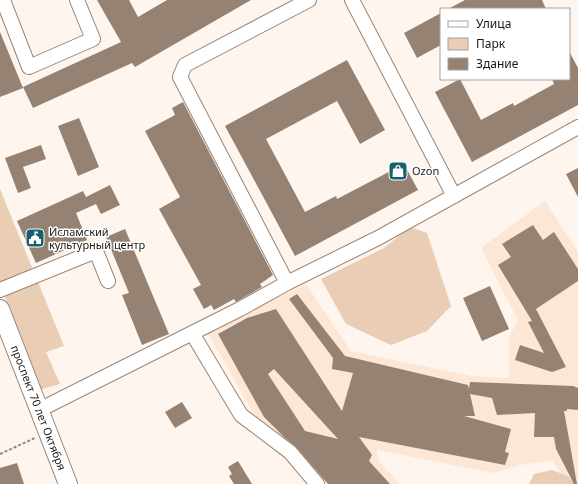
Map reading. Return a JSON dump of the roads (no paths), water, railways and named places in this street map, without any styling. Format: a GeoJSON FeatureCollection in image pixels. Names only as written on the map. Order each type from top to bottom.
{"type":"FeatureCollection","features":[{"type":"Feature","properties":{"kind":"main road","name":"проспект 70 лет Октября"},"geometry":{"type":"LineString","coordinates":[[0,309],[68,484]]}},
{"type":"Feature","properties":{"kind":"street"},"geometry":{"type":"LineString","coordinates":[[3,0],[30,67],[93,39],[77,0]]}},
{"type":"Feature","properties":{"kind":"street"},"geometry":{"type":"LineString","coordinates":[[287,283],[180,77],[185,65],[309,0]]}},
{"type":"Feature","properties":{"kind":"street"},"geometry":{"type":"LineString","coordinates":[[352,0],[454,196]]}},
{"type":"Feature","properties":{"kind":"street"},"geometry":{"type":"LineString","coordinates":[[39,410],[240,310],[287,283],[378,238],[578,127]]}},
{"type":"Feature","properties":{"kind":"street"},"geometry":{"type":"LineString","coordinates":[[0,290],[96,250],[108,281]]}},
{"type":"Feature","properties":{"kind":"street"},"geometry":{"type":"LineString","coordinates":[[192,333],[241,415],[290,452],[317,484]]}},
{"type":"Feature","properties":{"kind":"place","name":"Ozon"},"geometry":{"type":"Point","coordinates":[398,171]}},
{"type":"Feature","properties":{"kind":"place","name":"Исламский культурный центр"},"geometry":{"type":"Point","coordinates":[35,238]}}]}
